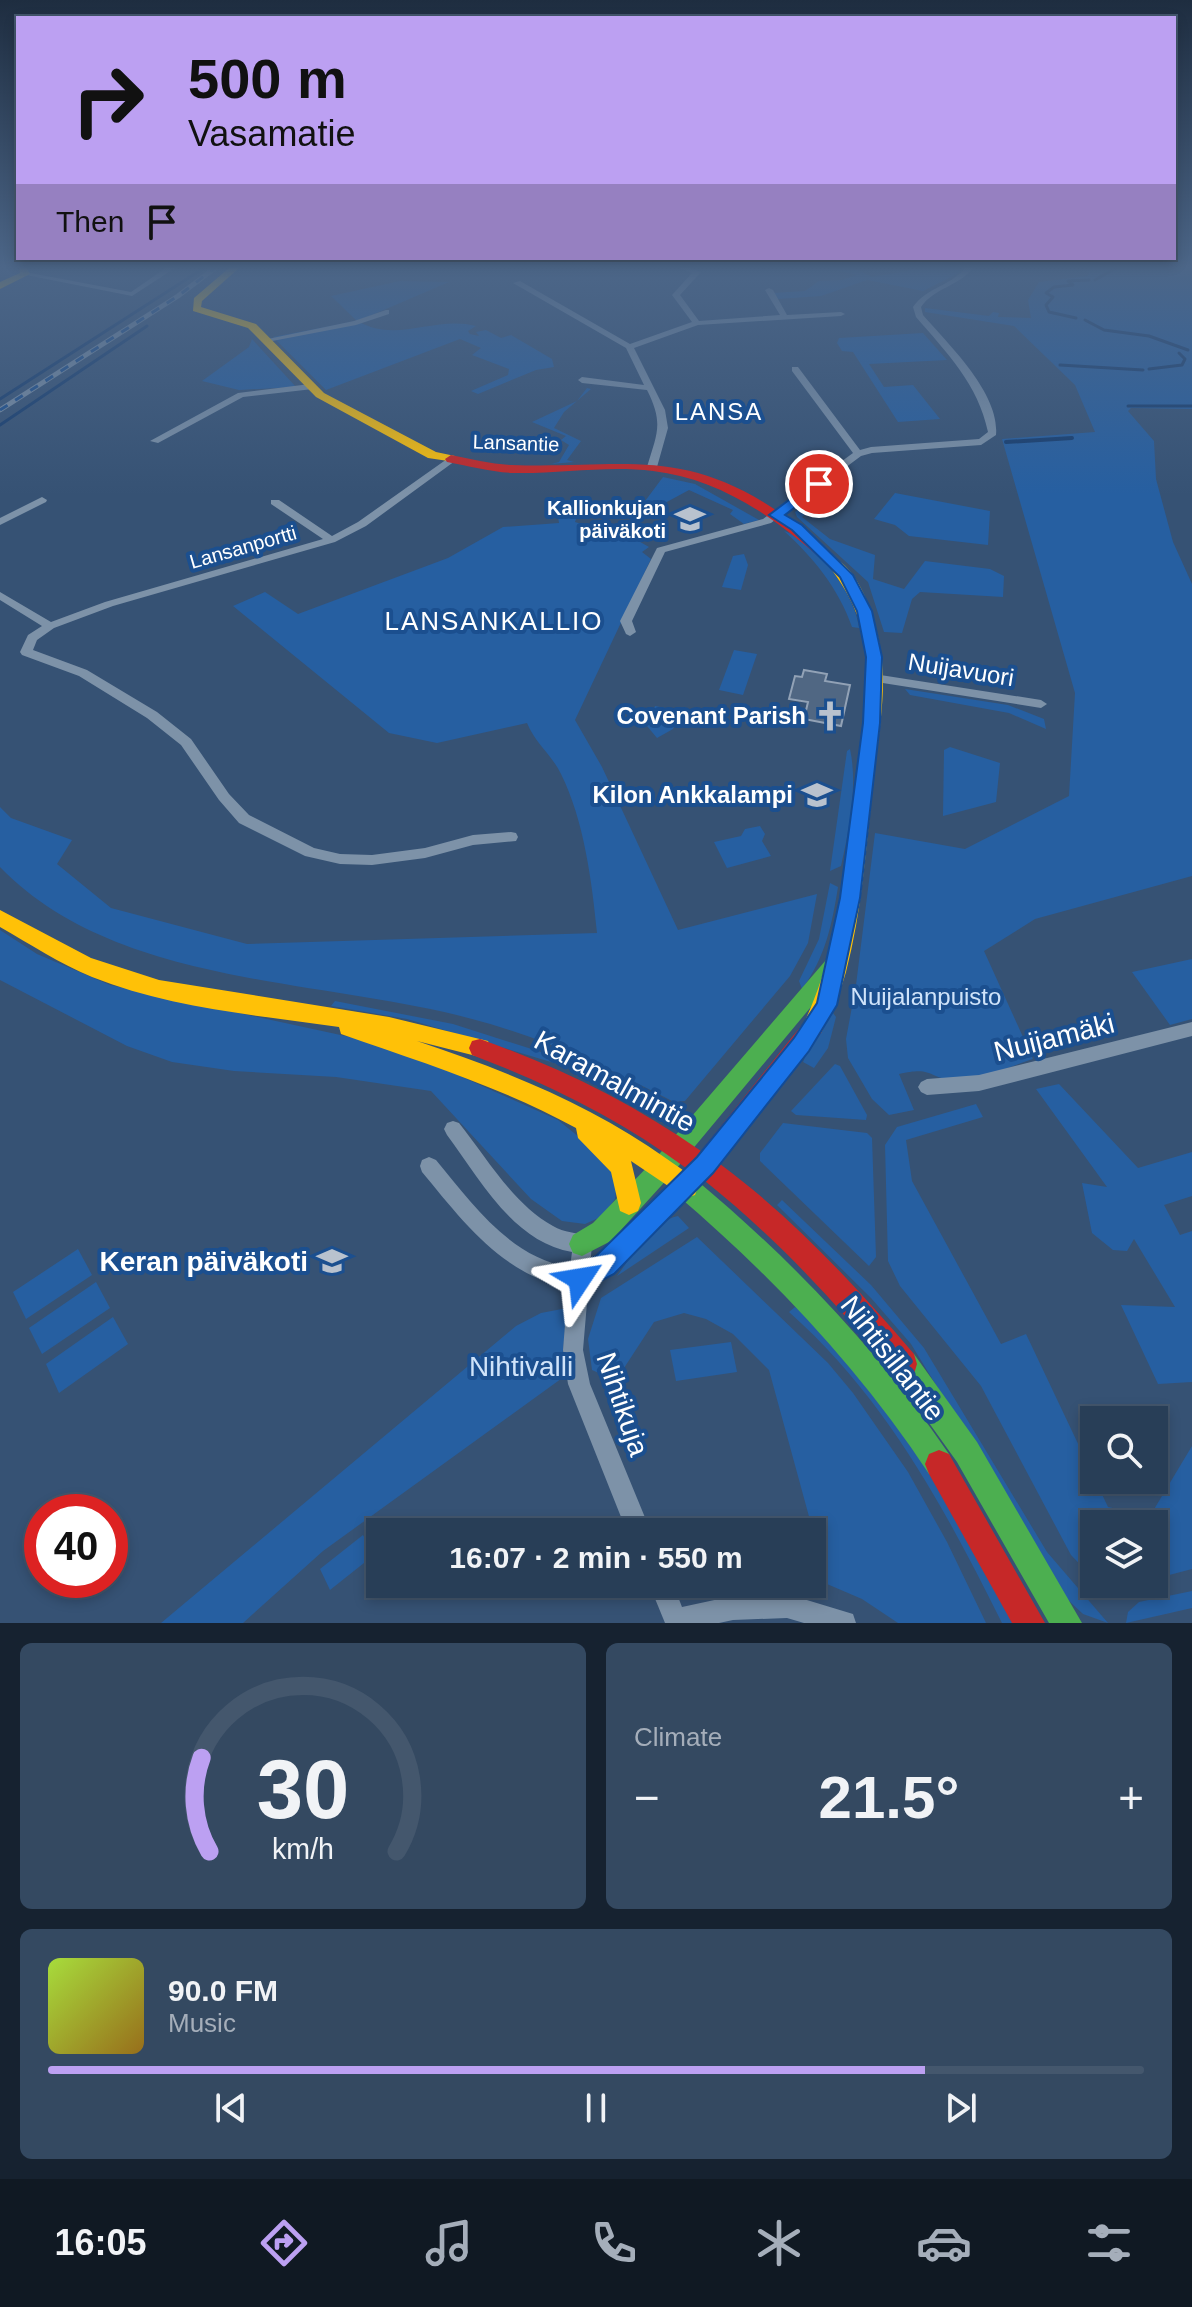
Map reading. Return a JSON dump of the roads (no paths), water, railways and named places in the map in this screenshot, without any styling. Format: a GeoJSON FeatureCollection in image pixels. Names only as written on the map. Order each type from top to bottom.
{"type":"FeatureCollection","features":[{"type":"Feature","properties":{"kind":"street","name":"Lansantie"},"geometry":{"type":"LineString","coordinates":[[270,344],[310,387],[420,451],[450,461],[527,470],[652,467],[709,481],[797,528],[846,575],[858,596],[872,636],[874,678],[850,898],[827,1005],[802,1045],[705,1165],[605,1265],[580,1279]]}},
{"type":"Feature","properties":{"kind":"street"},"geometry":{"type":"LineString","coordinates":[[623,344],[629,347],[663,420],[652,467]]}},
{"type":"Feature","properties":{"kind":"street"},"geometry":{"type":"LineString","coordinates":[[629,347],[638,344]]}},
{"type":"Feature","properties":{"kind":"street"},"geometry":{"type":"LineString","coordinates":[[630,632],[626,621],[661,550],[767,521],[858,454],[889,447],[981,442],[993,433],[988,404],[944,344]]}},
{"type":"Feature","properties":{"kind":"street"},"geometry":{"type":"LineString","coordinates":[[795,369],[858,454]]}},
{"type":"Feature","properties":{"kind":"street"},"geometry":{"type":"LineString","coordinates":[[582,380],[650,388]]}},
{"type":"Feature","properties":{"kind":"street"},"geometry":{"type":"LineString","coordinates":[[155,441],[241,395],[310,387]]}},
{"type":"Feature","properties":{"kind":"street","name":"Lansanportti"},"geometry":{"type":"LineString","coordinates":[[450,461],[362,524],[331,540],[109,604],[50,626],[32,638],[26,652],[83,673],[152,715],[186,742],[224,797],[244,819],[310,852],[340,859],[372,860],[425,853],[473,840],[511,837]]}},
{"type":"Feature","properties":{"kind":"street"},"geometry":{"type":"LineString","coordinates":[[0,522],[42,500]]}},
{"type":"Feature","properties":{"kind":"street"},"geometry":{"type":"LineString","coordinates":[[275,502],[331,540]]}},
{"type":"Feature","properties":{"kind":"street"},"geometry":{"type":"LineString","coordinates":[[0,595],[50,626]]}},
{"type":"Feature","properties":{"kind":"street","name":"Nuijavuori"},"geometry":{"type":"LineString","coordinates":[[874,678],[1041,704]]}},
{"type":"Feature","properties":{"kind":"street","name":"Karamalmintie"},"geometry":{"type":"LineString","coordinates":[[3,917],[81,964],[115,977],[181,993],[307,1015],[381,1022],[512,1055],[596,1096],[705,1165]]}},
{"type":"Feature","properties":{"kind":"street","name":"Lansantie"},"geometry":{"type":"LineString","coordinates":[[582,1244],[602,1232],[681,1148],[833,966]]}},
{"type":"Feature","properties":{"kind":"street","name":"Karamalmintie"},"geometry":{"type":"LineString","coordinates":[[307,1015],[445,1058],[552,1103],[663,1167]]}},
{"type":"Feature","properties":{"kind":"street","name":"Nuijamäki"},"geometry":{"type":"LineString","coordinates":[[927,1087],[979,1083],[1192,1029]]}},
{"type":"Feature","properties":{"kind":"street","name":"Karamalmintie"},"geometry":{"type":"LineString","coordinates":[[552,1103],[610,1152],[625,1173],[629,1203]]}},
{"type":"Feature","properties":{"kind":"street"},"geometry":{"type":"LineString","coordinates":[[453,1129],[526,1220],[548,1237],[565,1244],[582,1244]]}},
{"type":"Feature","properties":{"kind":"street","name":"Nihtisillantie"},"geometry":{"type":"LineString","coordinates":[[705,1165],[810,1260],[906,1365],[976,1467],[1066,1623]]}},
{"type":"Feature","properties":{"kind":"street"},"geometry":{"type":"LineString","coordinates":[[429,1166],[494,1240],[523,1263],[557,1277],[580,1279]]}},
{"type":"Feature","properties":{"kind":"street","name":"Nihtisillantie"},"geometry":{"type":"LineString","coordinates":[[663,1167],[802,1290],[852,1344],[907,1415],[969,1513],[1029,1623]]}},
{"type":"Feature","properties":{"kind":"street","name":"Nihtikuja"},"geometry":{"type":"LineString","coordinates":[[582,1244],[573,1350],[579,1384],[633,1518]]}},
{"type":"Feature","properties":{"kind":"street"},"geometry":{"type":"LineString","coordinates":[[666,1598],[675,1622],[733,1608],[787,1606],[844,1623]]}},
{"type":"Feature","properties":{"kind":"waterway"},"geometry":{"type":"LineString","coordinates":[[0,399],[86,344]]}},
{"type":"Feature","properties":{"kind":"waterway"},"geometry":{"type":"LineString","coordinates":[[0,425],[121,344]]}},
{"type":"Feature","properties":{"kind":"waterway"},"geometry":{"type":"LineString","coordinates":[[1171,344],[1188,350]]}},
{"type":"Feature","properties":{"kind":"waterway"},"geometry":{"type":"LineString","coordinates":[[1149,369],[1182,365],[1185,359],[1179,353]]}},
{"type":"Feature","properties":{"kind":"waterway"},"geometry":{"type":"LineString","coordinates":[[1060,365],[1143,370]]}},
{"type":"Feature","properties":{"kind":"waterway"},"geometry":{"type":"LineString","coordinates":[[1128,406],[1192,406]]}},
{"type":"Feature","properties":{"kind":"waterway"},"geometry":{"type":"LineString","coordinates":[[1006,442],[1072,438]]}},
{"type":"Feature","properties":{"kind":"railway"},"geometry":{"type":"LineString","coordinates":[[0,410],[103,344]]}},
{"type":"Feature","properties":{"kind":"place","name":"Kallionkujan päiväkoti"},"geometry":{"type":"Point","coordinates":[690,519]}},
{"type":"Feature","properties":{"kind":"place","name":"Covenant Parish"},"geometry":{"type":"Point","coordinates":[830,716]}},
{"type":"Feature","properties":{"kind":"place","name":"Kilon Ankkalampi"},"geometry":{"type":"Point","coordinates":[817,795]}},
{"type":"Feature","properties":{"kind":"place","name":"Keran päiväkoti"},"geometry":{"type":"Point","coordinates":[332,1261]}},
{"type":"Feature","properties":{"kind":"district","name":"LANSA"},"geometry":{"type":"Point","coordinates":[719,412]}},
{"type":"Feature","properties":{"kind":"district","name":"LANSANKALLIO"},"geometry":{"type":"Point","coordinates":[494,621]}},
{"type":"Feature","properties":{"kind":"park label","name":"Nuijalanpuisto"},"geometry":{"type":"Point","coordinates":[926,997]}},
{"type":"Feature","properties":{"kind":"park label","name":"Nihtivalli"},"geometry":{"type":"Point","coordinates":[521,1366]}}]}
